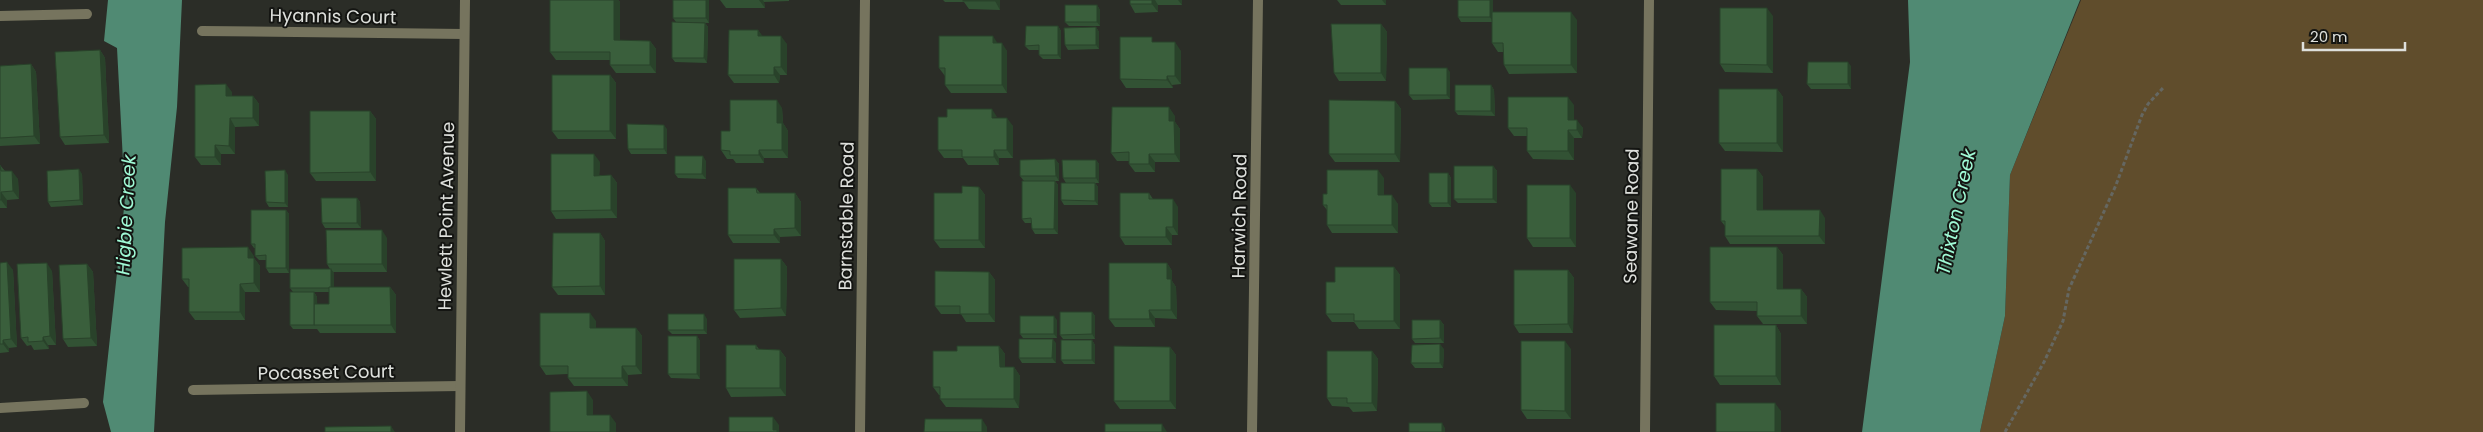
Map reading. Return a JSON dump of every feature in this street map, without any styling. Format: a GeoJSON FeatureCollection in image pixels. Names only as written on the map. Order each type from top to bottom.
{"type":"FeatureCollection","features":[{"type":"Feature","properties":{"kind":"street","name":"Hewlett Point Avenue"},"geometry":{"type":"LineString","coordinates":[[460,432],[465,0]]}},
{"type":"Feature","properties":{"kind":"street","name":"Barnstable Road"},"geometry":{"type":"LineString","coordinates":[[860,432],[865,0]]}},
{"type":"Feature","properties":{"kind":"street","name":"Harwich Road"},"geometry":{"type":"LineString","coordinates":[[1252,432],[1258,0]]}},
{"type":"Feature","properties":{"kind":"street","name":"Seawane Road"},"geometry":{"type":"LineString","coordinates":[[1645,432],[1649,0]]}},
{"type":"Feature","properties":{"kind":"street"},"geometry":{"type":"LineString","coordinates":[[0,16],[87,14]]}},
{"type":"Feature","properties":{"kind":"street","name":"Hyannis Court"},"geometry":{"type":"LineString","coordinates":[[202,31],[464,34]]}},
{"type":"Feature","properties":{"kind":"street","name":"Pocasset Court"},"geometry":{"type":"LineString","coordinates":[[193,390],[460,386]]}},
{"type":"Feature","properties":{"kind":"street"},"geometry":{"type":"LineString","coordinates":[[0,408],[84,404]]}},
{"type":"Feature","properties":{"kind":"path"},"geometry":{"type":"LineString","coordinates":[[2005,432],[2044,362],[2062,322],[2069,289],[2116,185],[2142,115],[2148,104],[2163,88]]}},
{"type":"Feature","properties":{"kind":"shaded area"},"geometry":{"type":"Polygon","coordinates":[[[2081,0],[2483,0],[2483,432],[1980,432],[2005,316],[2010,175],[2081,0]]]}},
{"type":"Feature","properties":{"kind":"water","name":"Higbie Creek"},"geometry":{"type":"Polygon","coordinates":[[[108,0],[182,0],[177,107],[165,222],[154,432],[111,432],[103,402],[125,199],[117,48],[104,41],[108,0]]]}},
{"type":"Feature","properties":{"kind":"water","name":"Thixton Creek"},"geometry":{"type":"Polygon","coordinates":[[[1908,0],[2080,0],[2010,175],[2005,316],[1980,432],[1862,432],[1910,62],[1908,0]]]}},
{"type":"Feature","properties":{"kind":"building"},"geometry":{"type":"Polygon","coordinates":[[[550,0],[614,0],[614,40],[650,41],[650,65],[610,65],[610,52],[550,52],[550,0]]]}},
{"type":"Feature","properties":{"kind":"building"},"geometry":{"type":"Polygon","coordinates":[[[673,0],[706,0],[706,18],[673,18],[673,0]]]}},
{"type":"Feature","properties":{"kind":"building"},"geometry":{"type":"Polygon","coordinates":[[[995,0],[995,1],[963,1],[995,0]]]}},
{"type":"Feature","properties":{"kind":"building"},"geometry":{"type":"Polygon","coordinates":[[[1130,0],[1152,0],[1152,4],[1130,4],[1130,0]]]}},
{"type":"Feature","properties":{"kind":"building"},"geometry":{"type":"Polygon","coordinates":[[[1458,0],[1490,0],[1490,17],[1458,17],[1458,0]]]}},
{"type":"Feature","properties":{"kind":"building"},"geometry":{"type":"Polygon","coordinates":[[[1065,5],[1097,5],[1097,22],[1065,22],[1065,5]]]}},
{"type":"Feature","properties":{"kind":"building"},"geometry":{"type":"Polygon","coordinates":[[[1720,8],[1767,8],[1767,65],[1720,64],[1720,8]]]}},
{"type":"Feature","properties":{"kind":"building"},"geometry":{"type":"Polygon","coordinates":[[[1492,12],[1571,12],[1571,65],[1504,65],[1503,43],[1492,43],[1492,12]]]}},
{"type":"Feature","properties":{"kind":"building"},"geometry":{"type":"Polygon","coordinates":[[[672,22],[705,23],[704,58],[672,58],[672,22]]]}},
{"type":"Feature","properties":{"kind":"building"},"geometry":{"type":"Polygon","coordinates":[[[1331,24],[1381,24],[1381,73],[1334,73],[1331,24]]]}},
{"type":"Feature","properties":{"kind":"building"},"geometry":{"type":"Polygon","coordinates":[[[1026,26],[1058,26],[1058,55],[1039,55],[1039,45],[1025,46],[1026,26]]]}},
{"type":"Feature","properties":{"kind":"building"},"geometry":{"type":"Polygon","coordinates":[[[1096,27],[1096,45],[1065,45],[1064,28],[1096,27]]]}},
{"type":"Feature","properties":{"kind":"building"},"geometry":{"type":"Polygon","coordinates":[[[729,30],[758,30],[758,36],[781,36],[781,67],[774,67],[774,75],[728,75],[729,30]]]}},
{"type":"Feature","properties":{"kind":"building"},"geometry":{"type":"Polygon","coordinates":[[[939,36],[993,36],[993,43],[1002,43],[1002,85],[945,85],[945,68],[939,68],[939,36]]]}},
{"type":"Feature","properties":{"kind":"building"},"geometry":{"type":"Polygon","coordinates":[[[1120,37],[1152,37],[1152,42],[1175,42],[1175,76],[1167,76],[1167,80],[1120,79],[1120,37]]]}},
{"type":"Feature","properties":{"kind":"building"},"geometry":{"type":"Polygon","coordinates":[[[100,50],[104,135],[60,137],[55,52],[100,50]]]}},
{"type":"Feature","properties":{"kind":"building"},"geometry":{"type":"Polygon","coordinates":[[[1808,62],[1848,62],[1848,84],[1807,84],[1808,62]]]}},
{"type":"Feature","properties":{"kind":"building"},"geometry":{"type":"Polygon","coordinates":[[[31,64],[34,136],[0,138],[0,66],[31,64]]]}},
{"type":"Feature","properties":{"kind":"building"},"geometry":{"type":"Polygon","coordinates":[[[1409,68],[1447,68],[1447,95],[1409,95],[1409,68]]]}},
{"type":"Feature","properties":{"kind":"building"},"geometry":{"type":"Polygon","coordinates":[[[552,75],[610,75],[610,131],[552,131],[552,75]]]}},
{"type":"Feature","properties":{"kind":"building"},"geometry":{"type":"Polygon","coordinates":[[[226,84],[226,96],[253,96],[253,118],[230,118],[229,146],[215,145],[215,157],[195,157],[195,85],[226,84]]]}},
{"type":"Feature","properties":{"kind":"building"},"geometry":{"type":"Polygon","coordinates":[[[1455,85],[1491,85],[1491,111],[1455,111],[1455,85]]]}},
{"type":"Feature","properties":{"kind":"building"},"geometry":{"type":"Polygon","coordinates":[[[1719,89],[1777,89],[1777,143],[1719,143],[1719,89]]]}},
{"type":"Feature","properties":{"kind":"building"},"geometry":{"type":"Polygon","coordinates":[[[1508,97],[1568,97],[1568,120],[1577,120],[1577,130],[1568,130],[1568,151],[1527,151],[1527,128],[1508,128],[1508,97]]]}},
{"type":"Feature","properties":{"kind":"building"},"geometry":{"type":"Polygon","coordinates":[[[730,100],[777,100],[777,123],[782,123],[782,150],[759,150],[759,155],[730,155],[730,151],[721,150],[721,131],[730,131],[730,100]]]}},
{"type":"Feature","properties":{"kind":"building"},"geometry":{"type":"Polygon","coordinates":[[[1329,100],[1395,101],[1395,154],[1329,154],[1329,100]]]}},
{"type":"Feature","properties":{"kind":"building"},"geometry":{"type":"Polygon","coordinates":[[[1112,107],[1169,107],[1169,121],[1174,121],[1175,154],[1149,154],[1149,164],[1129,164],[1129,152],[1111,153],[1112,107]]]}},
{"type":"Feature","properties":{"kind":"building"},"geometry":{"type":"Polygon","coordinates":[[[947,109],[992,109],[992,118],[1007,118],[1007,150],[994,150],[994,157],[962,157],[962,150],[938,150],[938,117],[947,117],[947,109]]]}},
{"type":"Feature","properties":{"kind":"building"},"geometry":{"type":"Polygon","coordinates":[[[310,111],[370,111],[370,172],[310,173],[310,111]]]}},
{"type":"Feature","properties":{"kind":"building"},"geometry":{"type":"Polygon","coordinates":[[[627,124],[664,125],[664,149],[628,149],[627,124]]]}},
{"type":"Feature","properties":{"kind":"building"},"geometry":{"type":"Polygon","coordinates":[[[551,154],[594,154],[594,176],[611,175],[611,210],[551,211],[551,154]]]}},
{"type":"Feature","properties":{"kind":"building"},"geometry":{"type":"Polygon","coordinates":[[[675,156],[703,156],[702,174],[675,174],[675,156]]]}},
{"type":"Feature","properties":{"kind":"building"},"geometry":{"type":"Polygon","coordinates":[[[1055,159],[1056,176],[1020,176],[1020,160],[1055,159]]]}},
{"type":"Feature","properties":{"kind":"building"},"geometry":{"type":"Polygon","coordinates":[[[1062,160],[1096,160],[1096,178],[1063,178],[1062,160]]]}},
{"type":"Feature","properties":{"kind":"building"},"geometry":{"type":"Polygon","coordinates":[[[0,165],[1,171],[12,171],[13,191],[1,192],[1,200],[0,200],[0,165]]]}},
{"type":"Feature","properties":{"kind":"building"},"geometry":{"type":"Polygon","coordinates":[[[1454,166],[1493,166],[1493,199],[1454,199],[1454,166]]]}},
{"type":"Feature","properties":{"kind":"building"},"geometry":{"type":"Polygon","coordinates":[[[79,169],[80,200],[48,202],[47,171],[79,169]]]}},
{"type":"Feature","properties":{"kind":"building"},"geometry":{"type":"Polygon","coordinates":[[[1721,169],[1757,169],[1757,210],[1820,210],[1819,236],[1725,236],[1725,221],[1721,221],[1721,169]]]}},
{"type":"Feature","properties":{"kind":"building"},"geometry":{"type":"Polygon","coordinates":[[[285,170],[285,203],[266,202],[265,171],[285,170]]]}},
{"type":"Feature","properties":{"kind":"building"},"geometry":{"type":"Polygon","coordinates":[[[1327,170],[1378,170],[1378,195],[1392,195],[1392,225],[1327,225],[1327,205],[1323,205],[1323,194],[1327,194],[1327,170]]]}},
{"type":"Feature","properties":{"kind":"building"},"geometry":{"type":"Polygon","coordinates":[[[1429,173],[1448,173],[1448,203],[1429,203],[1429,173]]]}},
{"type":"Feature","properties":{"kind":"building"},"geometry":{"type":"Polygon","coordinates":[[[1022,181],[1055,181],[1054,229],[1032,229],[1031,218],[1022,219],[1022,181]]]}},
{"type":"Feature","properties":{"kind":"building"},"geometry":{"type":"Polygon","coordinates":[[[1061,183],[1095,183],[1095,201],[1061,200],[1061,183]]]}},
{"type":"Feature","properties":{"kind":"building"},"geometry":{"type":"Polygon","coordinates":[[[1527,185],[1570,185],[1570,238],[1527,238],[1527,185]]]}},
{"type":"Feature","properties":{"kind":"building"},"geometry":{"type":"Polygon","coordinates":[[[962,186],[979,187],[979,240],[934,240],[934,193],[962,193],[962,186]]]}},
{"type":"Feature","properties":{"kind":"building"},"geometry":{"type":"Polygon","coordinates":[[[728,188],[756,188],[757,193],[795,193],[795,228],[774,229],[774,235],[728,235],[728,188]]]}},
{"type":"Feature","properties":{"kind":"building"},"geometry":{"type":"Polygon","coordinates":[[[1120,193],[1149,193],[1149,199],[1173,199],[1173,227],[1166,227],[1166,237],[1120,237],[1120,193]]]}},
{"type":"Feature","properties":{"kind":"building"},"geometry":{"type":"Polygon","coordinates":[[[321,198],[357,198],[357,223],[322,223],[321,198]]]}},
{"type":"Feature","properties":{"kind":"building"},"geometry":{"type":"Polygon","coordinates":[[[251,210],[286,210],[286,268],[266,268],[266,255],[255,256],[255,244],[251,244],[251,210]]]}},
{"type":"Feature","properties":{"kind":"building"},"geometry":{"type":"Polygon","coordinates":[[[326,230],[382,230],[382,264],[327,264],[326,230]]]}},
{"type":"Feature","properties":{"kind":"building"},"geometry":{"type":"Polygon","coordinates":[[[553,233],[600,233],[600,286],[552,287],[553,233]]]}},
{"type":"Feature","properties":{"kind":"building"},"geometry":{"type":"Polygon","coordinates":[[[248,247],[248,258],[254,258],[254,283],[240,284],[240,312],[189,312],[189,279],[182,279],[182,248],[248,247]]]}},
{"type":"Feature","properties":{"kind":"building"},"geometry":{"type":"Polygon","coordinates":[[[1710,247],[1777,247],[1777,289],[1801,289],[1801,316],[1757,316],[1757,302],[1710,302],[1710,247]]]}},
{"type":"Feature","properties":{"kind":"building"},"geometry":{"type":"Polygon","coordinates":[[[734,259],[781,259],[781,308],[734,310],[734,259]]]}},
{"type":"Feature","properties":{"kind":"building"},"geometry":{"type":"Polygon","coordinates":[[[7,262],[11,339],[3,340],[3,344],[0,344],[0,263],[7,262]]]}},
{"type":"Feature","properties":{"kind":"building"},"geometry":{"type":"Polygon","coordinates":[[[47,263],[50,336],[43,337],[43,341],[28,342],[28,337],[21,338],[17,264],[47,263]]]}},
{"type":"Feature","properties":{"kind":"building"},"geometry":{"type":"Polygon","coordinates":[[[1109,263],[1167,263],[1167,279],[1171,279],[1171,310],[1149,310],[1150,319],[1109,319],[1109,263]]]}},
{"type":"Feature","properties":{"kind":"building"},"geometry":{"type":"Polygon","coordinates":[[[87,264],[91,338],[63,339],[59,265],[87,264]]]}},
{"type":"Feature","properties":{"kind":"building"},"geometry":{"type":"Polygon","coordinates":[[[1335,267],[1394,267],[1394,321],[1354,321],[1354,314],[1326,314],[1326,282],[1335,282],[1335,267]]]}},
{"type":"Feature","properties":{"kind":"building"},"geometry":{"type":"Polygon","coordinates":[[[290,269],[331,269],[331,288],[290,288],[290,269]]]}},
{"type":"Feature","properties":{"kind":"building"},"geometry":{"type":"Polygon","coordinates":[[[1514,270],[1568,270],[1568,324],[1514,325],[1514,270]]]}},
{"type":"Feature","properties":{"kind":"building"},"geometry":{"type":"Polygon","coordinates":[[[935,271],[989,272],[989,314],[960,314],[960,306],[935,306],[935,271]]]}},
{"type":"Feature","properties":{"kind":"building"},"geometry":{"type":"Polygon","coordinates":[[[329,287],[390,287],[391,325],[314,325],[314,304],[329,304],[329,287]]]}},
{"type":"Feature","properties":{"kind":"building"},"geometry":{"type":"Polygon","coordinates":[[[290,292],[314,292],[314,325],[290,325],[290,292]]]}},
{"type":"Feature","properties":{"kind":"building"},"geometry":{"type":"Polygon","coordinates":[[[1060,312],[1092,312],[1092,334],[1060,335],[1060,312]]]}},
{"type":"Feature","properties":{"kind":"building"},"geometry":{"type":"Polygon","coordinates":[[[540,313],[590,313],[590,328],[636,328],[636,366],[622,366],[622,378],[568,378],[568,366],[540,366],[540,313]]]}},
{"type":"Feature","properties":{"kind":"building"},"geometry":{"type":"Polygon","coordinates":[[[668,314],[704,314],[704,330],[668,330],[668,314]]]}},
{"type":"Feature","properties":{"kind":"building"},"geometry":{"type":"Polygon","coordinates":[[[1020,316],[1054,316],[1054,334],[1020,334],[1020,316]]]}},
{"type":"Feature","properties":{"kind":"building"},"geometry":{"type":"Polygon","coordinates":[[[1412,320],[1440,320],[1440,338],[1412,339],[1412,320]]]}},
{"type":"Feature","properties":{"kind":"building"},"geometry":{"type":"Polygon","coordinates":[[[1714,325],[1776,325],[1776,376],[1714,376],[1714,325]]]}},
{"type":"Feature","properties":{"kind":"building"},"geometry":{"type":"Polygon","coordinates":[[[668,336],[697,336],[697,374],[668,374],[668,336]]]}},
{"type":"Feature","properties":{"kind":"building"},"geometry":{"type":"Polygon","coordinates":[[[1019,339],[1053,339],[1052,358],[1019,358],[1019,339]]]}},
{"type":"Feature","properties":{"kind":"building"},"geometry":{"type":"Polygon","coordinates":[[[1061,340],[1092,340],[1092,360],[1061,360],[1061,340]]]}},
{"type":"Feature","properties":{"kind":"building"},"geometry":{"type":"Polygon","coordinates":[[[1521,341],[1565,341],[1565,411],[1521,410],[1521,341]]]}},
{"type":"Feature","properties":{"kind":"building"},"geometry":{"type":"Polygon","coordinates":[[[1440,344],[1440,363],[1411,363],[1412,345],[1440,344]]]}},
{"type":"Feature","properties":{"kind":"building"},"geometry":{"type":"Polygon","coordinates":[[[726,345],[756,345],[756,349],[780,350],[780,388],[726,388],[726,345]]]}},
{"type":"Feature","properties":{"kind":"building"},"geometry":{"type":"Polygon","coordinates":[[[957,346],[999,346],[1000,367],[1014,367],[1014,399],[940,399],[940,387],[933,387],[933,351],[957,351],[957,346]]]}},
{"type":"Feature","properties":{"kind":"building"},"geometry":{"type":"Polygon","coordinates":[[[1114,346],[1170,347],[1170,401],[1114,401],[1114,346]]]}},
{"type":"Feature","properties":{"kind":"building"},"geometry":{"type":"Polygon","coordinates":[[[1327,351],[1372,351],[1372,403],[1347,403],[1347,398],[1327,398],[1327,351]]]}},
{"type":"Feature","properties":{"kind":"building"},"geometry":{"type":"Polygon","coordinates":[[[587,391],[587,415],[610,415],[610,432],[550,432],[550,392],[587,391]]]}},
{"type":"Feature","properties":{"kind":"building"},"geometry":{"type":"Polygon","coordinates":[[[1716,403],[1775,403],[1775,432],[1716,432],[1716,403]]]}},
{"type":"Feature","properties":{"kind":"building"},"geometry":{"type":"Polygon","coordinates":[[[729,417],[773,417],[773,430],[777,430],[777,432],[729,432],[729,417]]]}},
{"type":"Feature","properties":{"kind":"building"},"geometry":{"type":"Polygon","coordinates":[[[925,419],[982,419],[982,432],[924,432],[925,419]]]}},
{"type":"Feature","properties":{"kind":"building"},"geometry":{"type":"Polygon","coordinates":[[[1409,423],[1442,423],[1442,432],[1409,432],[1409,423]]]}},
{"type":"Feature","properties":{"kind":"building"},"geometry":{"type":"Polygon","coordinates":[[[1105,424],[1162,424],[1162,432],[1105,432],[1105,424]]]}},
{"type":"Feature","properties":{"kind":"building"},"geometry":{"type":"Polygon","coordinates":[[[391,426],[391,432],[325,432],[325,427],[391,426]]]}}]}
